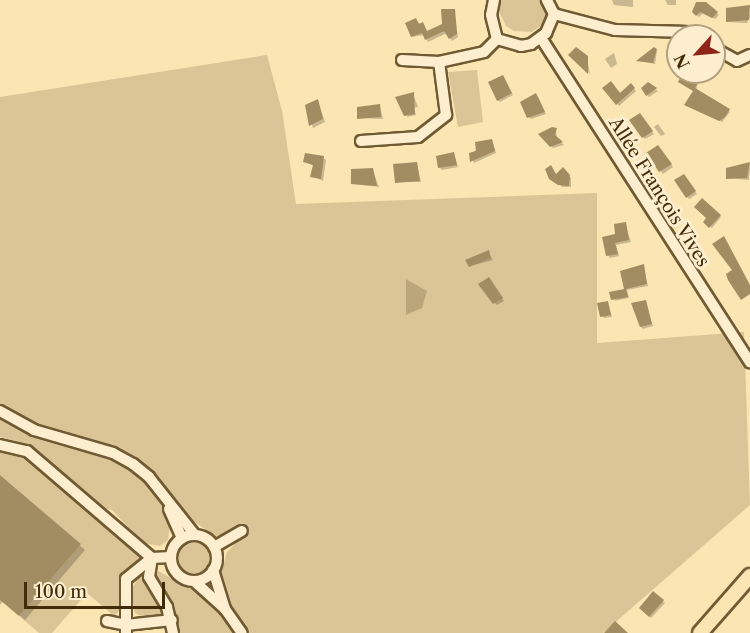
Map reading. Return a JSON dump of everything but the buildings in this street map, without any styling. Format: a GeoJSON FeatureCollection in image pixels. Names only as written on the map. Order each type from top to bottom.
{"type":"FeatureCollection","features":[{"type":"Feature","properties":{"kind":"main road"},"geometry":{"type":"LineString","coordinates":[[700,633],[750,576]]}},
{"type":"Feature","properties":{"kind":"street"},"geometry":{"type":"LineString","coordinates":[[494,0],[491,15],[497,39]]}},
{"type":"Feature","properties":{"kind":"street"},"geometry":{"type":"LineString","coordinates":[[548,0],[554,14]]}},
{"type":"Feature","properties":{"kind":"street"},"geometry":{"type":"LineString","coordinates":[[497,39],[520,46],[541,38],[554,14]]}},
{"type":"Feature","properties":{"kind":"street"},"geometry":{"type":"LineString","coordinates":[[554,14],[615,30],[666,31]]}},
{"type":"Feature","properties":{"kind":"street","name":"Allée François Vives"},"geometry":{"type":"LineString","coordinates":[[541,38],[750,362]]}},
{"type":"Feature","properties":{"kind":"street"},"geometry":{"type":"LineString","coordinates":[[402,60],[439,62],[484,52],[497,39]]}},
{"type":"Feature","properties":{"kind":"street"},"geometry":{"type":"LineString","coordinates":[[726,57],[736,61],[750,54]]}},
{"type":"Feature","properties":{"kind":"street"},"geometry":{"type":"LineString","coordinates":[[361,141],[418,137],[446,115],[439,62]]}},
{"type":"Feature","properties":{"kind":"street"},"geometry":{"type":"LineString","coordinates":[[0,411],[34,430],[113,453],[133,464],[164,494],[195,535],[214,547]]}},
{"type":"Feature","properties":{"kind":"street"},"geometry":{"type":"LineString","coordinates":[[0,445],[27,451],[152,558]]}},
{"type":"Feature","properties":{"kind":"street"},"geometry":{"type":"LineString","coordinates":[[164,494],[182,538]]}},
{"type":"Feature","properties":{"kind":"street"},"geometry":{"type":"LineString","coordinates":[[214,547],[242,531]]}},
{"type":"Feature","properties":{"kind":"street"},"geometry":{"type":"LineString","coordinates":[[171,557],[182,538],[195,535]]}},
{"type":"Feature","properties":{"kind":"street"},"geometry":{"type":"LineString","coordinates":[[214,547],[213,570],[225,609]]}},
{"type":"Feature","properties":{"kind":"street"},"geometry":{"type":"LineString","coordinates":[[126,629],[126,579],[152,558],[171,557]]}},
{"type":"Feature","properties":{"kind":"street"},"geometry":{"type":"LineString","coordinates":[[171,557],[180,576],[194,581],[225,609],[242,633]]}},
{"type":"Feature","properties":{"kind":"street"},"geometry":{"type":"LineString","coordinates":[[152,558],[149,577],[172,620],[173,633]]}},
{"type":"Feature","properties":{"kind":"street"},"geometry":{"type":"LineString","coordinates":[[194,581],[213,570]]}},
{"type":"Feature","properties":{"kind":"street"},"geometry":{"type":"LineString","coordinates":[[107,621],[126,629],[172,620]]}},
{"type":"Feature","properties":{"kind":"shaded area"},"geometry":{"type":"Polygon","coordinates":[[[498,0],[552,0],[548,21],[532,32],[514,31],[506,26],[498,10],[498,0]]]}},
{"type":"Feature","properties":{"kind":"shaded area"},"geometry":{"type":"Polygon","coordinates":[[[267,55],[282,111],[296,204],[597,193],[597,343],[744,332],[750,505],[603,633],[248,633],[228,605],[220,577],[227,552],[234,545],[229,534],[216,536],[188,518],[142,467],[34,426],[0,407],[0,97],[267,55]]]}},
{"type":"Feature","properties":{"kind":"shaded area"},"geometry":{"type":"Polygon","coordinates":[[[477,70],[483,122],[458,127],[448,72],[477,70]]]}},
{"type":"Feature","properties":{"kind":"shaded area"},"geometry":{"type":"Polygon","coordinates":[[[406,279],[427,291],[422,308],[406,315],[406,279]]]}},
{"type":"Feature","properties":{"kind":"shaded area"},"geometry":{"type":"Polygon","coordinates":[[[0,419],[52,443],[113,459],[134,472],[162,503],[170,524],[168,540],[160,546],[143,543],[112,510],[102,508],[27,444],[0,437],[0,419]]]}},
{"type":"Feature","properties":{"kind":"shaded area"},"geometry":{"type":"Polygon","coordinates":[[[0,451],[26,459],[141,558],[125,570],[120,579],[119,611],[114,616],[87,593],[52,633],[39,633],[19,616],[81,544],[0,475],[0,451]]]}},
{"type":"Feature","properties":{"kind":"shaded area"},"geometry":{"type":"Polygon","coordinates":[[[193,539],[206,544],[211,557],[206,570],[193,575],[180,570],[175,557],[180,544],[193,539]]]}},
{"type":"Feature","properties":{"kind":"shaded area"},"geometry":{"type":"Polygon","coordinates":[[[158,571],[206,597],[235,633],[176,633],[154,580],[158,571]]]}},
{"type":"Feature","properties":{"kind":"shaded area"},"geometry":{"type":"Polygon","coordinates":[[[141,573],[167,618],[143,617],[135,613],[130,592],[141,573]]]}}]}
